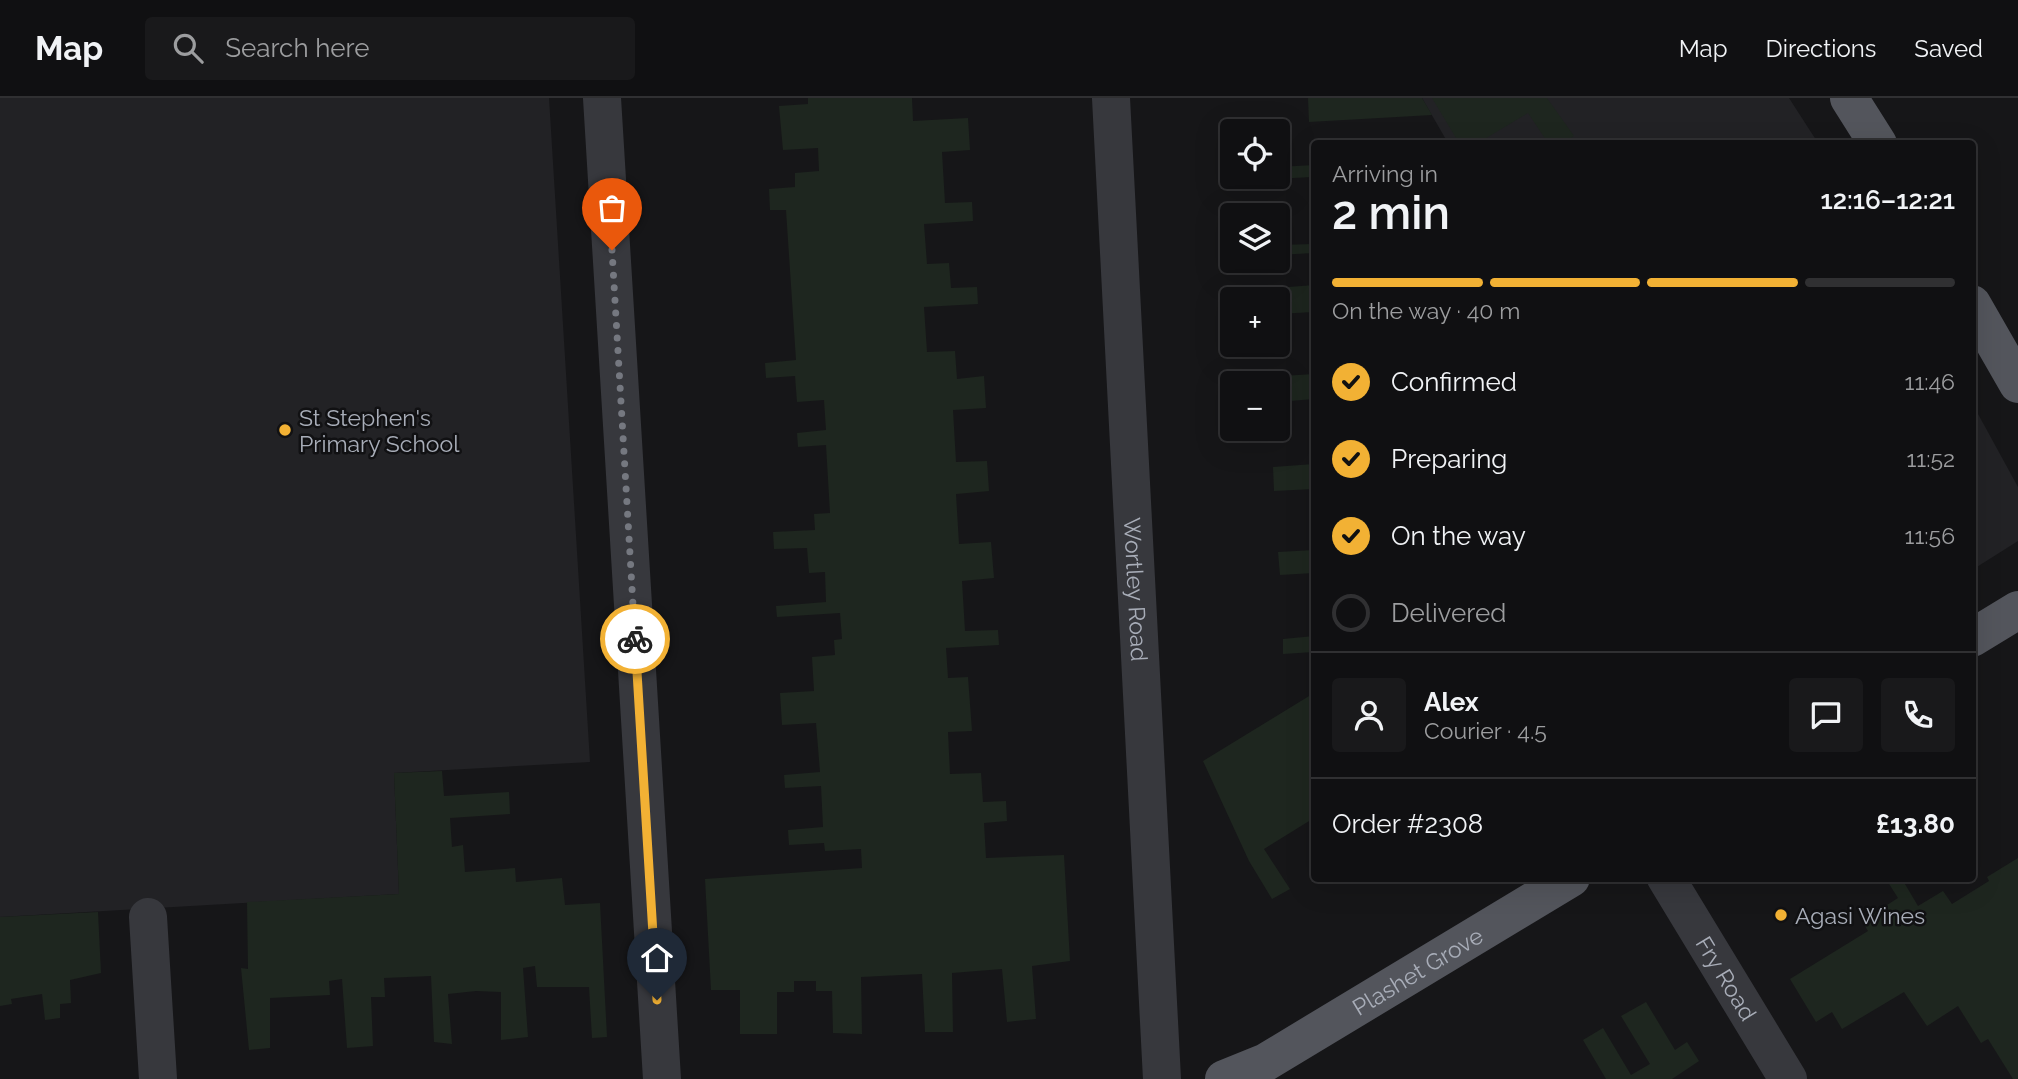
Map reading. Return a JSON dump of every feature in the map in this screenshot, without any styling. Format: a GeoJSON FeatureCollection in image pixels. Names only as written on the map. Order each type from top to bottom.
{"type":"FeatureCollection","features":[{"type":"Feature","properties":{"kind":"main road"},"geometry":{"type":"LineString","coordinates":[[1849,98],[1875,140]]}},
{"type":"Feature","properties":{"kind":"main road"},"geometry":{"type":"LineString","coordinates":[[1976,311],[2018,384]]}},
{"type":"Feature","properties":{"kind":"main road"},"geometry":{"type":"LineString","coordinates":[[1976,636],[2018,610]]}},
{"type":"Feature","properties":{"kind":"main road","name":"Plashet Grove"},"geometry":{"type":"LineString","coordinates":[[1224,1079],[1258,1070],[1564,882]]}},
{"type":"Feature","properties":{"kind":"street"},"geometry":{"type":"LineString","coordinates":[[603,98],[662,1079]]}},
{"type":"Feature","properties":{"kind":"street","name":"Wortley Road"},"geometry":{"type":"LineString","coordinates":[[1111,98],[1163,1079]]}},
{"type":"Feature","properties":{"kind":"street","name":"Fry Road"},"geometry":{"type":"LineString","coordinates":[[1668,882],[1788,1079]]}},
{"type":"Feature","properties":{"kind":"street"},"geometry":{"type":"LineString","coordinates":[[148,918],[158,1079]]}},
{"type":"Feature","properties":{"kind":"shaded area","name":"St Stephen's Primary School"},"geometry":{"type":"Polygon","coordinates":[[[0,98],[549,98],[590,762],[394,773],[399,894],[0,917],[0,98]]]}},
{"type":"Feature","properties":{"kind":"shaded area"},"geometry":{"type":"Polygon","coordinates":[[[808,98],[912,98],[913,121],[968,118],[970,150],[942,152],[945,203],[972,202],[973,221],[924,224],[927,264],[949,263],[951,288],[977,287],[978,304],[924,307],[927,352],[955,351],[957,379],[984,376],[986,408],[953,410],[956,462],[987,461],[989,491],[956,494],[959,544],[991,542],[994,578],[962,581],[965,631],[998,630],[999,645],[946,648],[948,678],[968,677],[972,731],[948,732],[950,774],[981,773],[983,802],[1006,801],[1007,821],[984,823],[986,858],[1064,855],[1070,961],[1032,966],[1036,1019],[1007,1022],[1002,969],[952,973],[953,1032],[925,1032],[922,974],[861,977],[862,1034],[833,1033],[832,991],[816,991],[816,981],[794,981],[794,992],[777,992],[777,1034],[740,1034],[740,990],[711,990],[705,879],[862,868],[861,849],[825,851],[824,843],[789,845],[788,830],[823,827],[821,786],[785,788],[784,775],[820,772],[816,723],[782,725],[780,693],[814,691],[812,657],[835,655],[834,640],[842,639],[840,613],[777,617],[776,606],[826,602],[825,572],[809,573],[807,548],[774,549],[773,532],[815,530],[814,514],[830,513],[826,445],[798,447],[797,433],[826,430],[824,400],[797,402],[795,376],[766,378],[765,363],[796,360],[786,210],[770,210],[769,189],[795,187],[795,173],[819,171],[818,148],[783,150],[779,106],[808,104],[808,98]]]}},
{"type":"Feature","properties":{"kind":"shaded area"},"geometry":{"type":"Polygon","coordinates":[[[1308,98],[1422,98],[1432,115],[1309,122],[1308,98]]]}},
{"type":"Feature","properties":{"kind":"shaded area"},"geometry":{"type":"Polygon","coordinates":[[[1422,98],[1789,98],[1816,140],[1446,140],[1422,98]]]}},
{"type":"Feature","properties":{"kind":"shaded area"},"geometry":{"type":"Polygon","coordinates":[[[1432,98],[1547,98],[1574,136],[1568,140],[1546,140],[1528,113],[1483,140],[1457,140],[1432,98]]]}},
{"type":"Feature","properties":{"kind":"shaded area"},"geometry":{"type":"Polygon","coordinates":[[[1311,165],[1311,177],[1290,178],[1290,166],[1311,165]]]}},
{"type":"Feature","properties":{"kind":"shaded area"},"geometry":{"type":"Polygon","coordinates":[[[1311,244],[1311,253],[1290,254],[1290,245],[1311,244]]]}},
{"type":"Feature","properties":{"kind":"shaded area"},"geometry":{"type":"Polygon","coordinates":[[[1311,285],[1311,312],[1290,313],[1289,287],[1311,285]]]}},
{"type":"Feature","properties":{"kind":"shaded area"},"geometry":{"type":"Polygon","coordinates":[[[1311,374],[1311,399],[1290,401],[1290,376],[1311,374]]]}},
{"type":"Feature","properties":{"kind":"shaded area"},"geometry":{"type":"Polygon","coordinates":[[[1976,410],[2018,487],[2018,541],[1976,567],[1976,410]]]}},
{"type":"Feature","properties":{"kind":"shaded area"},"geometry":{"type":"Polygon","coordinates":[[[1311,464],[1311,489],[1274,491],[1273,467],[1311,464]]]}},
{"type":"Feature","properties":{"kind":"shaded area"},"geometry":{"type":"Polygon","coordinates":[[[1311,550],[1311,573],[1280,575],[1278,552],[1311,550]]]}},
{"type":"Feature","properties":{"kind":"shaded area"},"geometry":{"type":"Polygon","coordinates":[[[1311,636],[1311,652],[1283,654],[1283,639],[1311,636]]]}},
{"type":"Feature","properties":{"kind":"shaded area"},"geometry":{"type":"Polygon","coordinates":[[[1311,695],[1311,820],[1264,849],[1290,889],[1272,899],[1249,861],[1203,761],[1311,695]]]}},
{"type":"Feature","properties":{"kind":"shaded area"},"geometry":{"type":"Polygon","coordinates":[[[442,771],[444,796],[509,792],[510,814],[450,818],[452,847],[463,845],[465,872],[515,868],[516,882],[562,878],[565,905],[600,903],[607,1037],[592,1038],[589,987],[537,987],[535,966],[523,968],[528,1037],[501,1040],[501,992],[476,991],[448,994],[452,1044],[434,1042],[431,976],[384,978],[385,997],[371,997],[373,1046],[347,1048],[342,979],[329,981],[330,995],[270,998],[270,1048],[249,1050],[241,968],[248,969],[247,902],[399,894],[394,773],[442,771]]]}},
{"type":"Feature","properties":{"kind":"shaded area"},"geometry":{"type":"Polygon","coordinates":[[[2018,858],[2018,1079],[2013,1079],[1988,1039],[1981,1043],[1958,1006],[1927,1026],[1904,992],[1842,1029],[1832,1012],[1816,1022],[1790,979],[1868,931],[1862,921],[1898,898],[1888,882],[1904,882],[1918,906],[1943,891],[1952,904],[1989,881],[1987,877],[2018,858]]]}},
{"type":"Feature","properties":{"kind":"shaded area"},"geometry":{"type":"Polygon","coordinates":[[[98,912],[101,973],[70,980],[71,1003],[60,1004],[60,1018],[45,1020],[42,994],[11,999],[12,1004],[0,1006],[0,917],[98,912]]]}},
{"type":"Feature","properties":{"kind":"shaded area"},"geometry":{"type":"Polygon","coordinates":[[[1646,1002],[1675,1050],[1687,1042],[1699,1061],[1672,1079],[1606,1079],[1583,1040],[1603,1028],[1631,1075],[1650,1064],[1621,1016],[1646,1002]]]}},
{"type":"Feature","properties":{"kind":"way so far"},"geometry":{"type":"LineString","coordinates":[[612,250],[635,639]]}},
{"type":"Feature","properties":{"kind":"place","name":"St Stephen's Primary School"},"geometry":{"type":"Point","coordinates":[285,430]}},
{"type":"Feature","properties":{"kind":"place","name":"Agasi Wines"},"geometry":{"type":"Point","coordinates":[1781,915]}},
{"type":"Feature","properties":{"kind":"route"},"geometry":{"type":"LineString","coordinates":[[635,639],[657,1000]]}}]}
